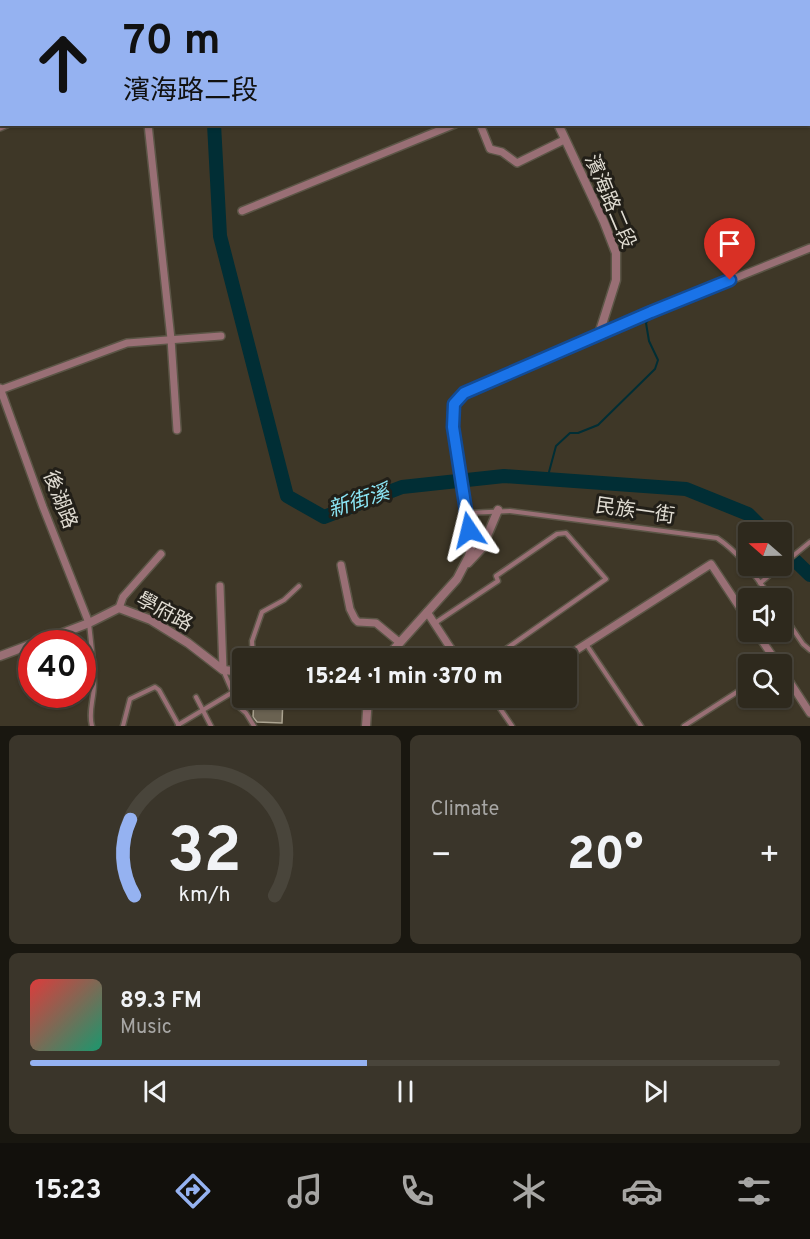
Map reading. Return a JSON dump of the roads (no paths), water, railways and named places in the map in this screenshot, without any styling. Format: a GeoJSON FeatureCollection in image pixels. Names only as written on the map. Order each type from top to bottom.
{"type":"FeatureCollection","features":[{"type":"Feature","properties":{"kind":"street"},"geometry":{"type":"LineString","coordinates":[[148,126],[171,339],[177,430]]}},
{"type":"Feature","properties":{"kind":"street"},"geometry":{"type":"LineString","coordinates":[[242,211],[450,126]]}},
{"type":"Feature","properties":{"kind":"street"},"geometry":{"type":"LineString","coordinates":[[480,126],[490,149],[502,152],[517,164],[564,140]]}},
{"type":"Feature","properties":{"kind":"street","name":"濱海路二段"},"geometry":{"type":"LineString","coordinates":[[559,126],[616,253],[616,280],[599,334]]}},
{"type":"Feature","properties":{"kind":"street"},"geometry":{"type":"LineString","coordinates":[[464,568],[471,548],[452,413],[454,404],[464,393],[651,312],[810,248]]}},
{"type":"Feature","properties":{"kind":"street"},"geometry":{"type":"LineString","coordinates":[[0,390],[127,343],[221,336]]}},
{"type":"Feature","properties":{"kind":"street","name":"後湖路"},"geometry":{"type":"LineString","coordinates":[[0,390],[89,623]]}},
{"type":"Feature","properties":{"kind":"street"},"geometry":{"type":"LineString","coordinates":[[394,648],[482,548],[498,510]]}},
{"type":"Feature","properties":{"kind":"street"},"geometry":{"type":"LineString","coordinates":[[119,608],[123,597],[161,554]]}},
{"type":"Feature","properties":{"kind":"street"},"geometry":{"type":"LineString","coordinates":[[577,650],[711,564],[738,605]]}},
{"type":"Feature","properties":{"kind":"street"},"geometry":{"type":"LineString","coordinates":[[341,566],[350,609],[355,619],[358,622],[376,623],[399,642]]}},
{"type":"Feature","properties":{"kind":"street"},"geometry":{"type":"LineString","coordinates":[[220,586],[223,670],[232,671]]}},
{"type":"Feature","properties":{"kind":"street","name":"學府路"},"geometry":{"type":"LineString","coordinates":[[70,630],[119,608],[151,620],[223,670]]}},
{"type":"Feature","properties":{"kind":"street"},"geometry":{"type":"LineString","coordinates":[[427,612],[451,648]]}},
{"type":"Feature","properties":{"kind":"street","name":"學府路"},"geometry":{"type":"LineString","coordinates":[[0,656],[18,649]]}},
{"type":"Feature","properties":{"kind":"street"},"geometry":{"type":"LineString","coordinates":[[792,685],[810,713]]}},
{"type":"Feature","properties":{"kind":"street"},"geometry":{"type":"LineString","coordinates":[[366,726],[367,708]]}},
{"type":"Feature","properties":{"kind":"lane","name":"民族一街"},"geometry":{"type":"LineString","coordinates":[[466,508],[498,510],[717,538],[746,563],[764,588]]}},
{"type":"Feature","properties":{"kind":"lane"},"geometry":{"type":"LineString","coordinates":[[434,624],[498,581],[496,576],[557,534],[566,533],[606,579],[507,648]]}},
{"type":"Feature","properties":{"kind":"lane"},"geometry":{"type":"LineString","coordinates":[[760,583],[810,542]]}},
{"type":"Feature","properties":{"kind":"lane"},"geometry":{"type":"LineString","coordinates":[[252,648],[252,641],[262,612],[284,600],[299,586]]}},
{"type":"Feature","properties":{"kind":"lane"},"geometry":{"type":"LineString","coordinates":[[89,623],[94,680],[94,695],[89,715],[92,726]]}},
{"type":"Feature","properties":{"kind":"lane"},"geometry":{"type":"LineString","coordinates":[[792,628],[810,650]]}},
{"type":"Feature","properties":{"kind":"lane"},"geometry":{"type":"LineString","coordinates":[[586,644],[641,726]]}},
{"type":"Feature","properties":{"kind":"lane"},"geometry":{"type":"LineString","coordinates":[[223,670],[232,690]]}},
{"type":"Feature","properties":{"kind":"lane"},"geometry":{"type":"LineString","coordinates":[[123,726],[130,699],[155,687],[159,690],[178,726],[232,693]]}},
{"type":"Feature","properties":{"kind":"lane"},"geometry":{"type":"LineString","coordinates":[[684,726],[738,691]]}},
{"type":"Feature","properties":{"kind":"lane"},"geometry":{"type":"LineString","coordinates":[[196,698],[211,726]]}},
{"type":"Feature","properties":{"kind":"lane"},"geometry":{"type":"LineString","coordinates":[[240,708],[254,726]]}},
{"type":"Feature","properties":{"kind":"lane"},"geometry":{"type":"LineString","coordinates":[[500,708],[512,726]]}},
{"type":"Feature","properties":{"kind":"waterway","name":"新街溪"},"geometry":{"type":"LineString","coordinates":[[214,126],[220,236],[287,496],[324,517],[402,487],[504,476],[686,489],[748,514],[756,522]]}},
{"type":"Feature","properties":{"kind":"waterway"},"geometry":{"type":"LineString","coordinates":[[549,472],[556,446],[570,433],[578,433],[598,425],[655,369],[658,360],[649,341],[646,323],[652,315]]}},
{"type":"Feature","properties":{"kind":"waterway","name":"新街溪"},"geometry":{"type":"LineString","coordinates":[[792,558],[810,575]]}}]}
